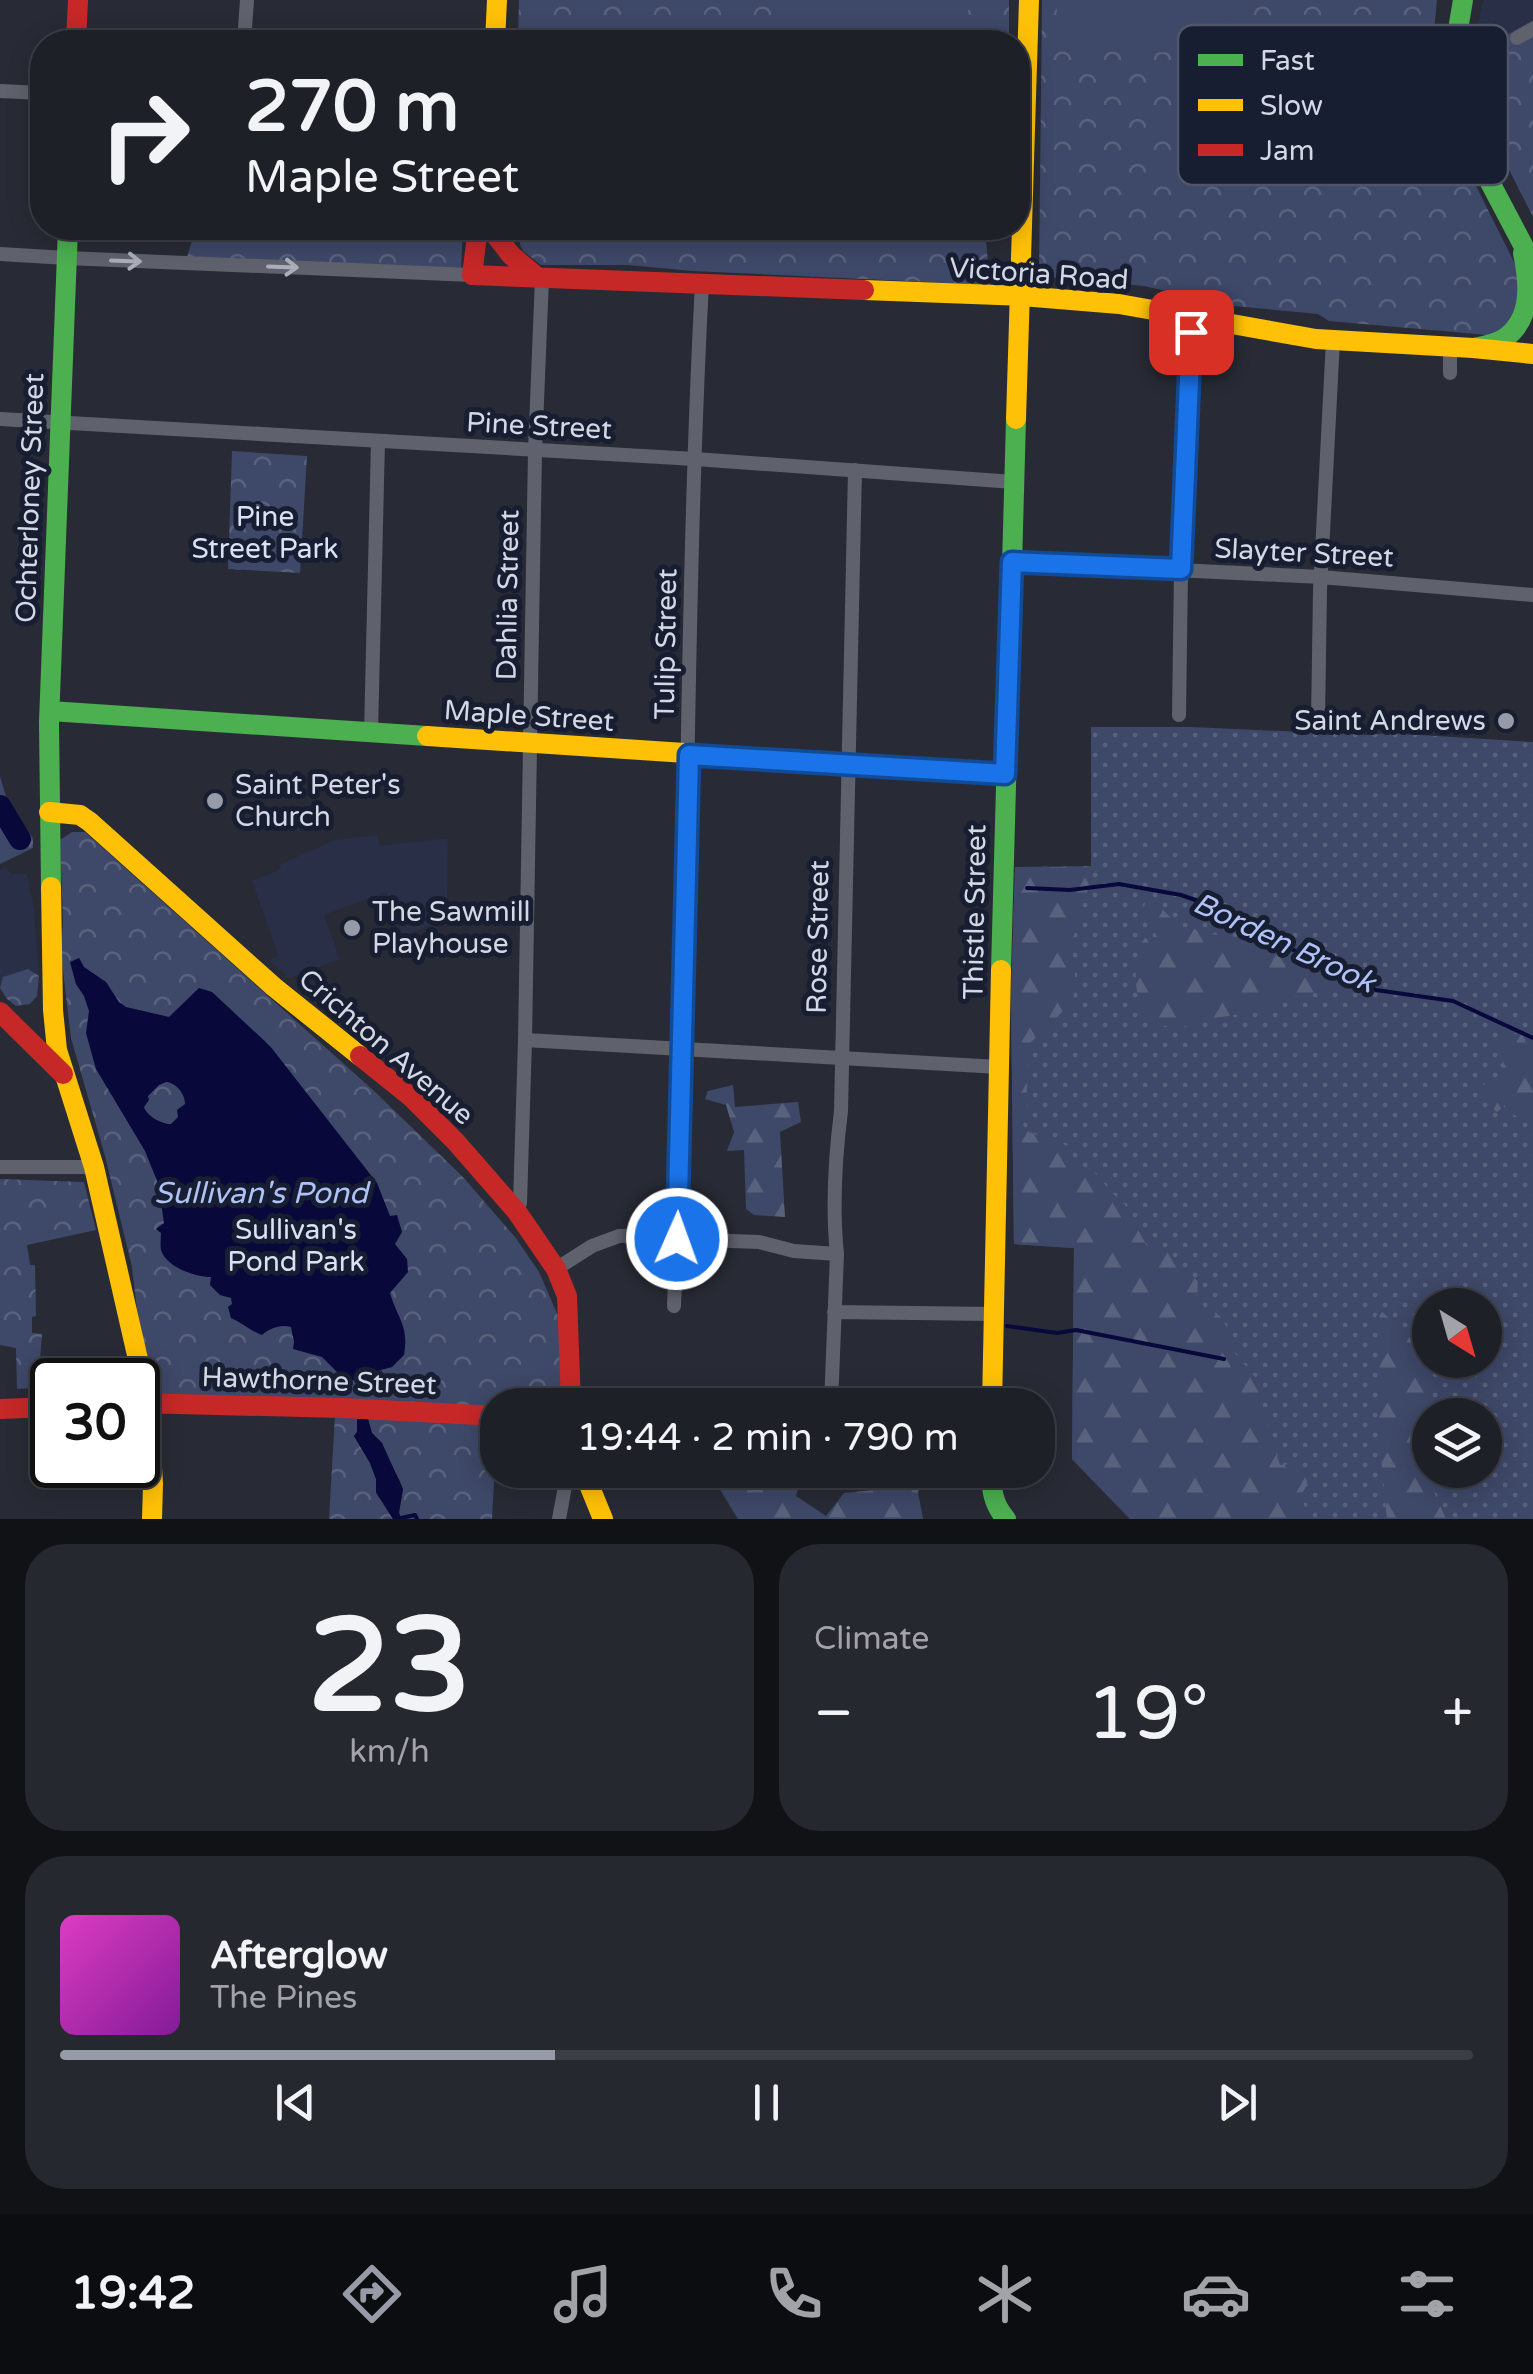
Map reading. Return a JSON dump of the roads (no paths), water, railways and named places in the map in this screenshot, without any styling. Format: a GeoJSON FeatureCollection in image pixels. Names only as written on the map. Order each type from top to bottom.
{"type":"FeatureCollection","features":[{"type":"Feature","properties":{"kind":"main road"},"geometry":{"type":"LineString","coordinates":[[77,30],[78,0]]}},
{"type":"Feature","properties":{"kind":"main road"},"geometry":{"type":"LineString","coordinates":[[497,30],[498,0]]}},
{"type":"Feature","properties":{"kind":"main road","name":"Thistle Street"},"geometry":{"type":"LineString","coordinates":[[1029,30],[1030,0]]}},
{"type":"Feature","properties":{"kind":"main road"},"geometry":{"type":"LineString","coordinates":[[1459,25],[1464,0]]}},
{"type":"Feature","properties":{"kind":"main road"},"geometry":{"type":"LineString","coordinates":[[1491,185],[1533,264]]}},
{"type":"Feature","properties":{"kind":"main road","name":"Ochterloney Street"},"geometry":{"type":"LineString","coordinates":[[64,1076],[53,1010],[49,812],[68,240]]}},
{"type":"Feature","properties":{"kind":"main road"},"geometry":{"type":"LineString","coordinates":[[472,275],[476,240]]}},
{"type":"Feature","properties":{"kind":"main road"},"geometry":{"type":"LineString","coordinates":[[497,240],[520,266],[540,278]]}},
{"type":"Feature","properties":{"kind":"main road","name":"Thistle Street"},"geometry":{"type":"LineString","coordinates":[[992,1388],[1005,774],[1022,240]]}},
{"type":"Feature","properties":{"kind":"main road"},"geometry":{"type":"LineString","coordinates":[[1474,348],[1503,340],[1525,316],[1529,276],[1520,241]]}},
{"type":"Feature","properties":{"kind":"main road","name":"Victoria Road"},"geometry":{"type":"LineString","coordinates":[[472,275],[1022,296],[1119,304],[1332,340],[1533,354]]}},
{"type":"Feature","properties":{"kind":"main road","name":"Maple Street"},"geometry":{"type":"LineString","coordinates":[[50,712],[1005,774]]}},
{"type":"Feature","properties":{"kind":"main road","name":"Crichton Avenue"},"geometry":{"type":"LineString","coordinates":[[49,812],[80,815],[90,822],[274,987],[411,1097],[456,1142],[517,1212],[556,1269],[567,1296],[571,1388]]}},
{"type":"Feature","properties":{"kind":"main road"},"geometry":{"type":"LineString","coordinates":[[3,1015],[21,1019],[53,1010]]}},
{"type":"Feature","properties":{"kind":"main road"},"geometry":{"type":"LineString","coordinates":[[3,1015],[64,1076],[80,1117],[112,1237],[135,1358]]}},
{"type":"Feature","properties":{"kind":"main road","name":"Hawthorne Street"},"geometry":{"type":"LineString","coordinates":[[160,1403],[480,1415]]}},
{"type":"Feature","properties":{"kind":"main road"},"geometry":{"type":"LineString","coordinates":[[0,1409],[30,1408]]}},
{"type":"Feature","properties":{"kind":"main road"},"geometry":{"type":"LineString","coordinates":[[152,1519],[154,1488]]}},
{"type":"Feature","properties":{"kind":"main road"},"geometry":{"type":"LineString","coordinates":[[590,1488],[603,1519]]}},
{"type":"Feature","properties":{"kind":"main road"},"geometry":{"type":"LineString","coordinates":[[992,1488],[995,1506],[1006,1519]]}},
{"type":"Feature","properties":{"kind":"street"},"geometry":{"type":"LineString","coordinates":[[245,30],[247,0]]}},
{"type":"Feature","properties":{"kind":"street"},"geometry":{"type":"LineString","coordinates":[[1517,38],[1533,29]]}},
{"type":"Feature","properties":{"kind":"street"},"geometry":{"type":"LineString","coordinates":[[0,91],[30,92]]}},
{"type":"Feature","properties":{"kind":"street","name":"Victoria Road"},"geometry":{"type":"LineString","coordinates":[[0,254],[472,275]]}},
{"type":"Feature","properties":{"kind":"street","name":"Dahlia Street"},"geometry":{"type":"LineString","coordinates":[[517,1212],[526,1040],[540,278]]}},
{"type":"Feature","properties":{"kind":"street","name":"Tulip Street"},"geometry":{"type":"LineString","coordinates":[[674,1306],[694,459],[702,283]]}},
{"type":"Feature","properties":{"kind":"street"},"geometry":{"type":"LineString","coordinates":[[1179,715],[1192,318]]}},
{"type":"Feature","properties":{"kind":"street"},"geometry":{"type":"LineString","coordinates":[[1318,721],[1332,340]]}},
{"type":"Feature","properties":{"kind":"street"},"geometry":{"type":"LineString","coordinates":[[1450,348],[1450,373]]}},
{"type":"Feature","properties":{"kind":"street","name":"Pine Street"},"geometry":{"type":"LineString","coordinates":[[0,419],[694,459],[1014,482]]}},
{"type":"Feature","properties":{"kind":"street"},"geometry":{"type":"LineString","coordinates":[[371,733],[378,441]]}},
{"type":"Feature","properties":{"kind":"street","name":"Rose Street"},"geometry":{"type":"LineString","coordinates":[[832,1388],[855,470]]}},
{"type":"Feature","properties":{"kind":"street","name":"Slayter Street"},"geometry":{"type":"LineString","coordinates":[[1012,562],[1321,577],[1533,595]]}},
{"type":"Feature","properties":{"kind":"street"},"geometry":{"type":"LineString","coordinates":[[526,1040],[999,1067]]}},
{"type":"Feature","properties":{"kind":"street"},"geometry":{"type":"LineString","coordinates":[[0,1167],[94,1168]]}},
{"type":"Feature","properties":{"kind":"street"},"geometry":{"type":"LineString","coordinates":[[556,1269],[592,1246],[620,1236],[759,1242],[794,1252],[837,1254]]}},
{"type":"Feature","properties":{"kind":"street"},"geometry":{"type":"LineString","coordinates":[[834,1312],[993,1314]]}},
{"type":"Feature","properties":{"kind":"street"},"geometry":{"type":"LineString","coordinates":[[559,1519],[565,1488]]}},
{"type":"Feature","properties":{"kind":"water","name":"Sullivan's Pond"},"geometry":{"type":"Polygon","coordinates":[[[79,958],[126,1007],[169,1017],[199,988],[212,992],[270,1046],[377,1183],[390,1216],[397,1215],[402,1232],[395,1244],[407,1259],[408,1272],[390,1293],[404,1329],[404,1355],[392,1367],[377,1371],[377,1381],[350,1380],[322,1357],[293,1349],[291,1327],[276,1327],[262,1335],[231,1318],[231,1298],[220,1295],[210,1285],[211,1277],[182,1270],[164,1256],[161,1233],[156,1229],[164,1223],[161,1202],[154,1201],[162,1193],[145,1151],[96,1069],[86,1033],[89,1011],[70,962],[79,958]],[[166,1082],[148,1096],[144,1107],[155,1119],[171,1124],[178,1117],[177,1110],[185,1104],[180,1090],[166,1082]]]}},
{"type":"Feature","properties":{"kind":"water"},"geometry":{"type":"Polygon","coordinates":[[[357,1419],[368,1419],[403,1489],[401,1519],[393,1519],[376,1492],[370,1463],[354,1436],[357,1419]]]}},
{"type":"Feature","properties":{"kind":"waterway"},"geometry":{"type":"LineString","coordinates":[[0,806],[20,839]]}},
{"type":"Feature","properties":{"kind":"waterway","name":"Borden Brook"},"geometry":{"type":"LineString","coordinates":[[1027,888],[1070,890],[1119,884],[1181,895],[1224,910],[1275,941],[1376,990],[1453,1001],[1533,1038]]}},
{"type":"Feature","properties":{"kind":"waterway"},"geometry":{"type":"LineString","coordinates":[[1007,1326],[1057,1333],[1076,1330],[1224,1359]]}},
{"type":"Feature","properties":{"kind":"waterway"},"geometry":{"type":"LineString","coordinates":[[401,1518],[415,1515],[417,1519]]}},
{"type":"Feature","properties":{"kind":"place","name":"Saint Andrews"},"geometry":{"type":"Point","coordinates":[1506,721]}},
{"type":"Feature","properties":{"kind":"place","name":"Saint Peter's Church"},"geometry":{"type":"Point","coordinates":[215,801]}},
{"type":"Feature","properties":{"kind":"place","name":"The Sawmill Playhouse"},"geometry":{"type":"Point","coordinates":[352,928]}},
{"type":"Feature","properties":{"kind":"park label","name":"Pine Street Park"},"geometry":{"type":"Point","coordinates":[265,533]}},
{"type":"Feature","properties":{"kind":"park label","name":"Sullivan's Pond Park"},"geometry":{"type":"Point","coordinates":[296,1246]}}]}
